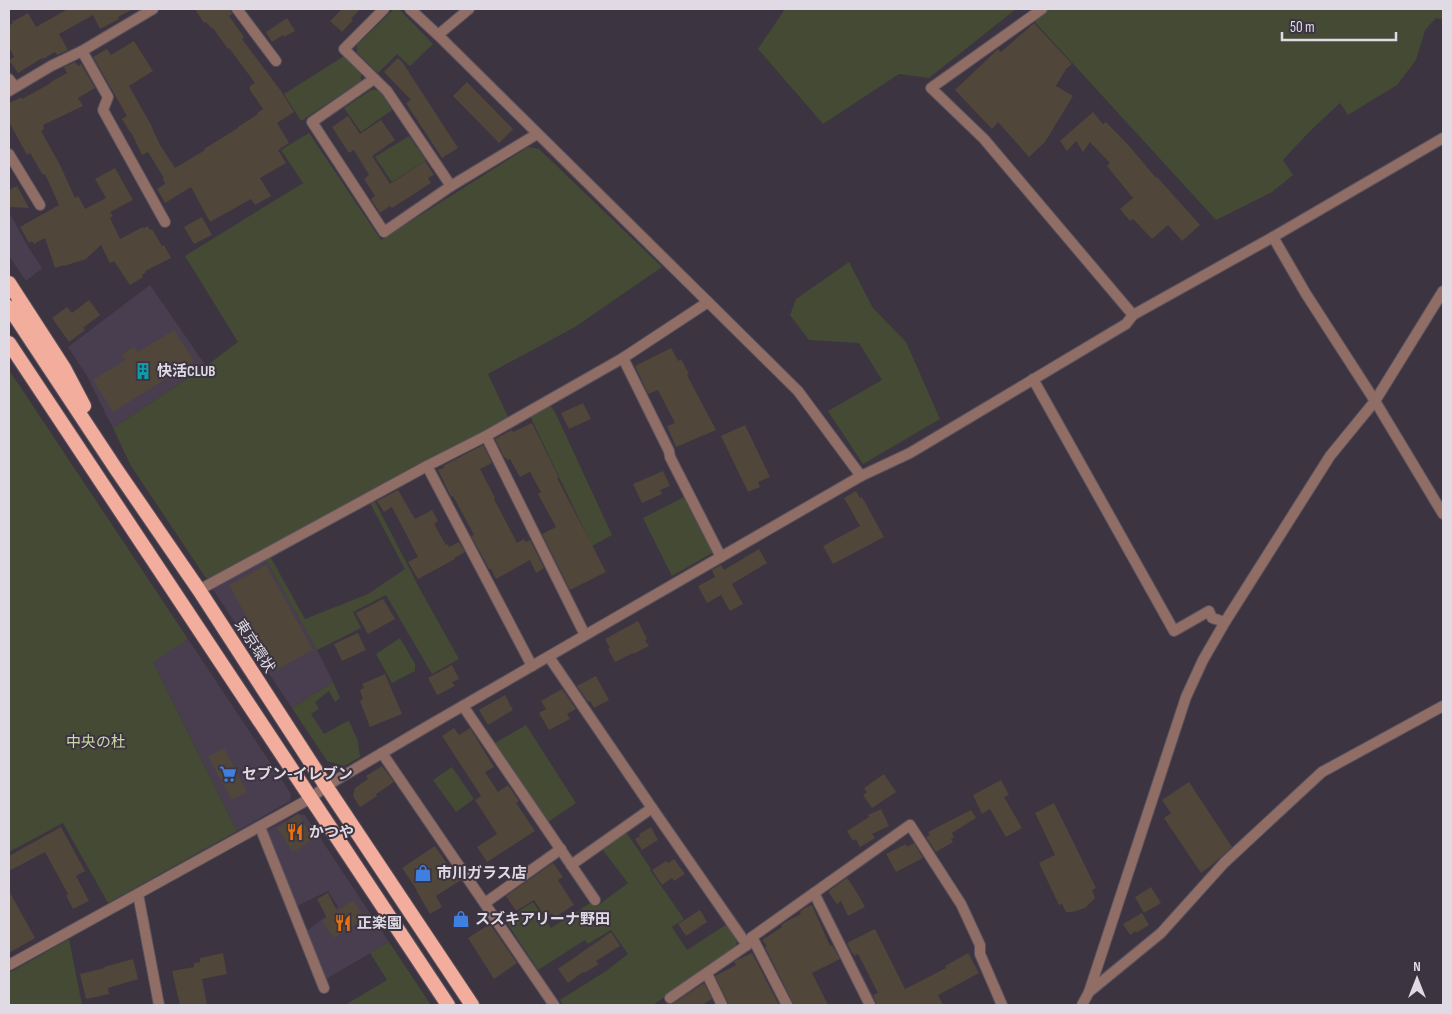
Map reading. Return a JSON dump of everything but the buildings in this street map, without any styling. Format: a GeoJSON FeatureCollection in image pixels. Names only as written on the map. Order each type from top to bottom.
{"type":"FeatureCollection","features":[{"type":"Feature","properties":{"kind":"highway"},"geometry":{"type":"LineString","coordinates":[[9,283],[64,368],[116,469]]}},
{"type":"Feature","properties":{"kind":"highway","name":"東京環状"},"geometry":{"type":"LineString","coordinates":[[9,307],[199,590],[326,786],[472,1005]]}},
{"type":"Feature","properties":{"kind":"highway"},"geometry":{"type":"LineString","coordinates":[[9,344],[448,1005]]}},
{"type":"Feature","properties":{"kind":"street"},"geometry":{"type":"LineString","coordinates":[[11,86],[82,51],[153,9]]}},
{"type":"Feature","properties":{"kind":"street"},"geometry":{"type":"LineString","coordinates":[[237,9],[276,61]]}},
{"type":"Feature","properties":{"kind":"street"},"geometry":{"type":"LineString","coordinates":[[384,9],[344,49],[387,91],[452,186]]}},
{"type":"Feature","properties":{"kind":"street"},"geometry":{"type":"LineString","coordinates":[[410,9],[798,391],[861,476]]}},
{"type":"Feature","properties":{"kind":"street"},"geometry":{"type":"LineString","coordinates":[[438,36],[469,9]]}},
{"type":"Feature","properties":{"kind":"street"},"geometry":{"type":"LineString","coordinates":[[1042,9],[931,88],[984,139],[1133,315]]}},
{"type":"Feature","properties":{"kind":"street"},"geometry":{"type":"LineString","coordinates":[[82,51],[108,98],[103,110],[165,222]]}},
{"type":"Feature","properties":{"kind":"street"},"geometry":{"type":"LineString","coordinates":[[374,79],[312,122],[384,232],[452,186],[537,134]]}},
{"type":"Feature","properties":{"kind":"street"},"geometry":{"type":"LineString","coordinates":[[9,965],[311,798],[326,786],[382,753],[861,476],[910,453],[1126,324],[1133,315],[1273,237],[1443,138]]}},
{"type":"Feature","properties":{"kind":"street"},"geometry":{"type":"LineString","coordinates":[[9,154],[40,205]]}},
{"type":"Feature","properties":{"kind":"street"},"geometry":{"type":"LineString","coordinates":[[1273,237],[1306,294],[1443,514]]}},
{"type":"Feature","properties":{"kind":"street"},"geometry":{"type":"LineString","coordinates":[[1082,1005],[1089,992],[1186,697],[1203,660],[1330,456],[1375,402],[1443,291]]}},
{"type":"Feature","properties":{"kind":"street"},"geometry":{"type":"LineString","coordinates":[[199,590],[486,436],[623,358],[708,302]]}},
{"type":"Feature","properties":{"kind":"street"},"geometry":{"type":"LineString","coordinates":[[623,358],[669,451],[670,457],[721,557]]}},
{"type":"Feature","properties":{"kind":"street"},"geometry":{"type":"LineString","coordinates":[[1033,380],[1174,631],[1209,611],[1212,618],[1225,622]]}},
{"type":"Feature","properties":{"kind":"street"},"geometry":{"type":"LineString","coordinates":[[486,436],[585,635]]}},
{"type":"Feature","properties":{"kind":"street"},"geometry":{"type":"LineString","coordinates":[[427,466],[532,666]]}},
{"type":"Feature","properties":{"kind":"street"},"geometry":{"type":"LineString","coordinates":[[549,657],[652,808],[750,941],[787,1005]]}},
{"type":"Feature","properties":{"kind":"street"},"geometry":{"type":"LineString","coordinates":[[463,706],[595,900]]}},
{"type":"Feature","properties":{"kind":"street"},"geometry":{"type":"LineString","coordinates":[[1089,992],[1161,932],[1224,863],[1322,772],[1443,706]]}},
{"type":"Feature","properties":{"kind":"street"},"geometry":{"type":"LineString","coordinates":[[382,753],[554,1005]]}},
{"type":"Feature","properties":{"kind":"street"},"geometry":{"type":"LineString","coordinates":[[572,865],[652,808]]}},
{"type":"Feature","properties":{"kind":"street"},"geometry":{"type":"LineString","coordinates":[[670,998],[707,974],[814,892],[910,825],[961,904],[980,945],[980,954],[1002,1005]]}},
{"type":"Feature","properties":{"kind":"street"},"geometry":{"type":"LineString","coordinates":[[260,827],[324,988]]}},
{"type":"Feature","properties":{"kind":"street"},"geometry":{"type":"LineString","coordinates":[[485,903],[560,849]]}},
{"type":"Feature","properties":{"kind":"street"},"geometry":{"type":"LineString","coordinates":[[814,892],[870,1005]]}},
{"type":"Feature","properties":{"kind":"street"},"geometry":{"type":"LineString","coordinates":[[138,894],[159,1005]]}},
{"type":"Feature","properties":{"kind":"street"},"geometry":{"type":"LineString","coordinates":[[707,974],[722,1005]]}},
{"type":"Feature","properties":{"kind":"shaded area"},"geometry":{"type":"Polygon","coordinates":[[[9,212],[42,268],[26,281],[9,256],[9,212]]]}},
{"type":"Feature","properties":{"kind":"shaded area"},"geometry":{"type":"Polygon","coordinates":[[[150,285],[206,366],[113,428],[87,376],[68,347],[150,285]]]}},
{"type":"Feature","properties":{"kind":"shaded area"},"geometry":{"type":"Polygon","coordinates":[[[265,558],[333,682],[292,708],[212,588],[265,558]]]}},
{"type":"Feature","properties":{"kind":"shaded area"},"geometry":{"type":"Polygon","coordinates":[[[188,639],[291,794],[290,801],[237,831],[153,662],[188,639]]]}},
{"type":"Feature","properties":{"kind":"shaded area"},"geometry":{"type":"Polygon","coordinates":[[[298,814],[305,815],[389,942],[326,979],[307,931],[338,907],[328,891],[297,906],[266,831],[298,814]]]}},
{"type":"Feature","properties":{"kind":"green space"},"geometry":{"type":"Polygon","coordinates":[[[785,9],[1016,9],[929,78],[899,74],[823,124],[758,49],[785,9]]]}},
{"type":"Feature","properties":{"kind":"green space"},"geometry":{"type":"Polygon","coordinates":[[[1048,9],[1443,9],[1443,20],[1436,18],[1425,30],[1416,60],[1397,85],[1348,115],[1340,103],[1283,160],[1293,175],[1272,192],[1216,220],[1033,20],[1048,9]]]}},
{"type":"Feature","properties":{"kind":"green space"},"geometry":{"type":"Polygon","coordinates":[[[393,10],[400,10],[433,44],[410,66],[397,54],[378,73],[357,53],[357,45],[393,10]]]}},
{"type":"Feature","properties":{"kind":"green space"},"geometry":{"type":"Polygon","coordinates":[[[344,56],[361,73],[361,81],[301,121],[284,94],[344,56]]]}},
{"type":"Feature","properties":{"kind":"green space"},"geometry":{"type":"Polygon","coordinates":[[[371,90],[377,90],[383,95],[392,110],[361,132],[344,108],[371,90]]]}},
{"type":"Feature","properties":{"kind":"green space"},"geometry":{"type":"Polygon","coordinates":[[[309,133],[381,240],[528,147],[539,149],[662,267],[575,327],[488,374],[509,419],[208,581],[131,466],[113,428],[206,366],[238,342],[185,256],[303,183],[281,150],[309,133]]]}},
{"type":"Feature","properties":{"kind":"green space"},"geometry":{"type":"Polygon","coordinates":[[[409,136],[426,160],[392,182],[375,157],[409,136]]]}},
{"type":"Feature","properties":{"kind":"green space"},"geometry":{"type":"Polygon","coordinates":[[[849,262],[873,308],[906,342],[940,419],[863,464],[828,411],[882,380],[859,343],[809,340],[790,315],[796,299],[849,262]]]}},
{"type":"Feature","properties":{"kind":"green space","name":"中央の杜"},"geometry":{"type":"Polygon","coordinates":[[[9,370],[188,639],[153,662],[237,831],[108,903],[63,823],[9,852],[9,370]]]}},
{"type":"Feature","properties":{"kind":"green space"},"geometry":{"type":"Polygon","coordinates":[[[550,405],[612,535],[592,546],[530,416],[550,405]]]}},
{"type":"Feature","properties":{"kind":"green space"},"geometry":{"type":"Polygon","coordinates":[[[686,496],[712,548],[712,553],[672,576],[643,518],[686,496]]]}},
{"type":"Feature","properties":{"kind":"green space"},"geometry":{"type":"Polygon","coordinates":[[[373,498],[459,659],[432,674],[386,595],[353,612],[361,628],[317,650],[265,558],[373,498]],[[370,503],[271,558],[305,619],[368,594],[405,569],[370,503]]]}},
{"type":"Feature","properties":{"kind":"green space"},"geometry":{"type":"Polygon","coordinates":[[[400,638],[415,664],[415,671],[392,683],[376,654],[400,638]]]}},
{"type":"Feature","properties":{"kind":"green space"},"geometry":{"type":"Polygon","coordinates":[[[333,682],[340,698],[335,702],[329,691],[315,702],[319,709],[311,714],[324,734],[349,721],[358,741],[360,757],[344,766],[327,761],[292,708],[333,682]]]}},
{"type":"Feature","properties":{"kind":"green space"},"geometry":{"type":"Polygon","coordinates":[[[526,725],[576,803],[548,822],[495,743],[526,725]]]}},
{"type":"Feature","properties":{"kind":"green space"},"geometry":{"type":"Polygon","coordinates":[[[452,767],[474,799],[456,812],[433,780],[452,767]]]}},
{"type":"Feature","properties":{"kind":"green space"},"geometry":{"type":"Polygon","coordinates":[[[626,832],[684,919],[672,927],[687,950],[727,924],[737,938],[736,948],[653,1005],[563,1005],[560,1000],[606,971],[628,954],[611,930],[588,944],[585,940],[538,970],[505,920],[533,902],[551,928],[592,902],[596,907],[628,883],[602,849],[626,832]]]}},
{"type":"Feature","properties":{"kind":"green space"},"geometry":{"type":"Polygon","coordinates":[[[69,939],[82,1005],[9,1005],[9,973],[69,939]]]}},
{"type":"Feature","properties":{"kind":"green space"},"geometry":{"type":"Polygon","coordinates":[[[389,942],[431,1005],[345,1005],[387,980],[370,953],[389,942]]]}},
{"type":"Feature","properties":{"kind":"place","name":"快活CLUB"},"geometry":{"type":"Point","coordinates":[143,371]}},
{"type":"Feature","properties":{"kind":"place","name":"セブン-イレブン"},"geometry":{"type":"Point","coordinates":[228,774]}},
{"type":"Feature","properties":{"kind":"place","name":"かつや"},"geometry":{"type":"Point","coordinates":[295,832]}},
{"type":"Feature","properties":{"kind":"place","name":"市川ガラス店"},"geometry":{"type":"Point","coordinates":[423,873]}},
{"type":"Feature","properties":{"kind":"place","name":"スズキアリーナ野田"},"geometry":{"type":"Point","coordinates":[461,919]}},
{"type":"Feature","properties":{"kind":"place","name":"正楽園"},"geometry":{"type":"Point","coordinates":[343,923]}}]}
